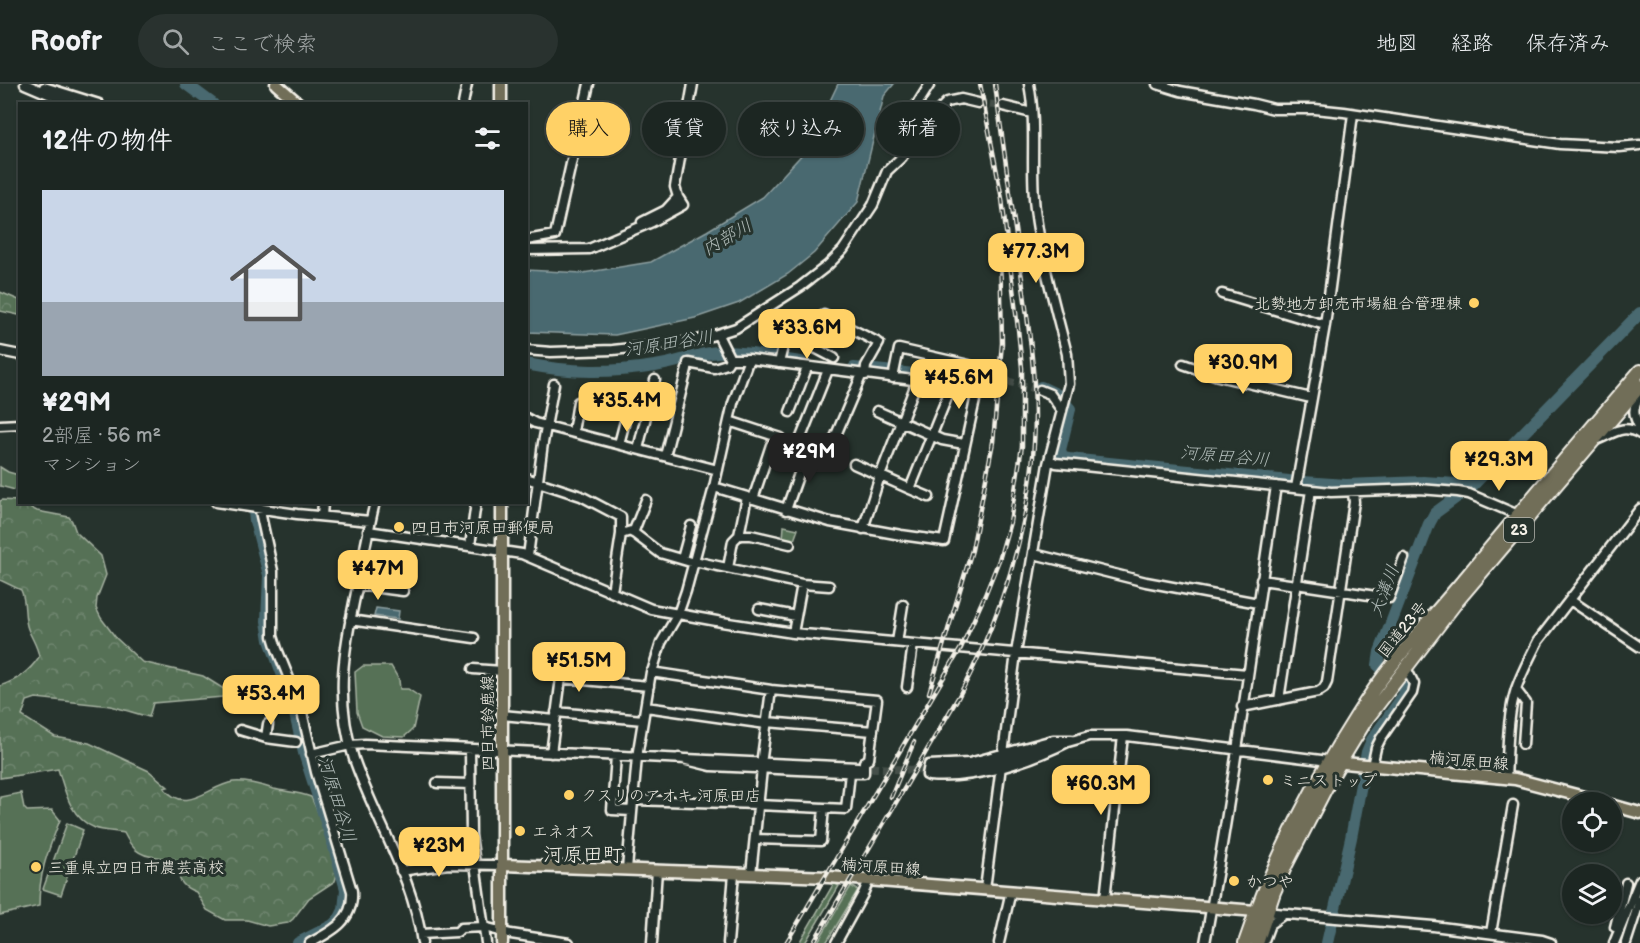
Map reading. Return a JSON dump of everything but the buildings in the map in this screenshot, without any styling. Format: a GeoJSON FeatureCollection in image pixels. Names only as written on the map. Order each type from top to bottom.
{"type":"FeatureCollection","features":[{"type":"Feature","properties":{"kind":"highway","name":"国道23号"},"geometry":{"type":"LineString","coordinates":[[1394,676],[1409,644],[1640,371]]}},
{"type":"Feature","properties":{"kind":"highway","name":"国道23号"},"geometry":{"type":"LineString","coordinates":[[1245,943],[1261,911],[1288,836],[1335,762],[1358,713],[1394,676],[1640,386]]}},
{"type":"Feature","properties":{"kind":"highway","name":"国道23号"},"geometry":{"type":"LineString","coordinates":[[1257,943],[1261,911]]}},
{"type":"Feature","properties":{"kind":"main road"},"geometry":{"type":"LineString","coordinates":[[276,84],[297,102]]}},
{"type":"Feature","properties":{"kind":"main road"},"geometry":{"type":"LineString","coordinates":[[501,84],[501,102]]}},
{"type":"Feature","properties":{"kind":"main road","name":"四日市鈴鹿線"},"geometry":{"type":"LineString","coordinates":[[502,504],[502,937]]}},
{"type":"Feature","properties":{"kind":"main road","name":"楠河原田線"},"geometry":{"type":"LineString","coordinates":[[1335,762],[1506,778],[1563,792]]}},
{"type":"Feature","properties":{"kind":"main road"},"geometry":{"type":"LineString","coordinates":[[1622,808],[1640,813]]}},
{"type":"Feature","properties":{"kind":"main road","name":"楠河原田線"},"geometry":{"type":"LineString","coordinates":[[503,865],[869,880],[1261,911]]}},
{"type":"Feature","properties":{"kind":"street"},"geometry":{"type":"LineString","coordinates":[[25,84],[67,102]]}},
{"type":"Feature","properties":{"kind":"street"},"geometry":{"type":"LineString","coordinates":[[463,102],[467,84]]}},
{"type":"Feature","properties":{"kind":"street"},"geometry":{"type":"LineString","coordinates":[[528,240],[555,235],[589,84]]}},
{"type":"Feature","properties":{"kind":"street"},"geometry":{"type":"LineString","coordinates":[[528,250],[589,249],[632,230],[638,224],[666,210],[678,197],[675,187],[693,84]]}},
{"type":"Feature","properties":{"kind":"street"},"geometry":{"type":"LineString","coordinates":[[919,102],[930,84]]}},
{"type":"Feature","properties":{"kind":"street"},"geometry":{"type":"LineString","coordinates":[[1003,754],[1016,653],[1050,460],[1070,373],[1039,238],[1035,207],[1029,84]]}},
{"type":"Feature","properties":{"kind":"street"},"geometry":{"type":"LineString","coordinates":[[1157,84],[1180,91],[1274,109],[1315,109],[1560,144],[1619,147],[1640,144]]}},
{"type":"Feature","properties":{"kind":"street"},"geometry":{"type":"LineString","coordinates":[[44,87],[93,102]]}},
{"type":"Feature","properties":{"kind":"street"},"geometry":{"type":"LineString","coordinates":[[528,350],[551,352],[613,350],[695,341],[736,328],[800,288],[843,250],[873,205],[887,171],[902,157],[922,127],[946,102],[961,99],[978,103]]}},
{"type":"Feature","properties":{"kind":"street"},"geometry":{"type":"LineString","coordinates":[[1003,106],[1032,113]]}},
{"type":"Feature","properties":{"kind":"street"},"geometry":{"type":"LineString","coordinates":[[1296,483],[1324,325],[1353,114]]}},
{"type":"Feature","properties":{"kind":"street"},"geometry":{"type":"LineString","coordinates":[[1222,294],[1324,325]]}},
{"type":"Feature","properties":{"kind":"street"},"geometry":{"type":"LineString","coordinates":[[780,358],[785,338],[824,315],[879,343],[833,442]]}},
{"type":"Feature","properties":{"kind":"street"},"geometry":{"type":"LineString","coordinates":[[665,456],[688,366],[714,368],[727,364],[727,353],[718,335]]}},
{"type":"Feature","properties":{"kind":"street"},"geometry":{"type":"LineString","coordinates":[[789,335],[834,358]]}},
{"type":"Feature","properties":{"kind":"street"},"geometry":{"type":"LineString","coordinates":[[894,375],[899,349],[969,365],[966,380]]}},
{"type":"Feature","properties":{"kind":"street"},"geometry":{"type":"LineString","coordinates":[[0,351],[18,355]]}},
{"type":"Feature","properties":{"kind":"street"},"geometry":{"type":"LineString","coordinates":[[727,353],[749,359],[780,358],[807,368],[894,375],[917,381],[952,385],[966,380],[979,382],[989,377],[995,378]]}},
{"type":"Feature","properties":{"kind":"street"},"geometry":{"type":"LineString","coordinates":[[627,869],[637,757],[652,672],[661,643],[678,614],[714,487],[733,402],[749,359]]}},
{"type":"Feature","properties":{"kind":"street"},"geometry":{"type":"LineString","coordinates":[[1183,364],[1311,398]]}},
{"type":"Feature","properties":{"kind":"street"},"geometry":{"type":"LineString","coordinates":[[790,412],[807,368]]}},
{"type":"Feature","properties":{"kind":"street"},"geometry":{"type":"LineString","coordinates":[[800,440],[828,370]]}},
{"type":"Feature","properties":{"kind":"street"},"geometry":{"type":"LineString","coordinates":[[638,449],[655,380]]}},
{"type":"Feature","properties":{"kind":"street"},"geometry":{"type":"LineString","coordinates":[[863,529],[880,476],[917,381]]}},
{"type":"Feature","properties":{"kind":"street"},"geometry":{"type":"LineString","coordinates":[[714,487],[830,522],[944,541],[979,382]]}},
{"type":"Feature","properties":{"kind":"street"},"geometry":{"type":"LineString","coordinates":[[528,556],[554,384]]}},
{"type":"Feature","properties":{"kind":"street"},"geometry":{"type":"LineString","coordinates":[[909,489],[952,385]]}},
{"type":"Feature","properties":{"kind":"street"},"geometry":{"type":"LineString","coordinates":[[1040,390],[1050,394],[1064,406]]}},
{"type":"Feature","properties":{"kind":"street"},"geometry":{"type":"LineString","coordinates":[[592,401],[625,396],[631,398],[619,444]]}},
{"type":"Feature","properties":{"kind":"street"},"geometry":{"type":"LineString","coordinates":[[1640,396],[1634,406],[1634,416],[1640,428]]}},
{"type":"Feature","properties":{"kind":"street"},"geometry":{"type":"LineString","coordinates":[[573,432],[578,402]]}},
{"type":"Feature","properties":{"kind":"street"},"geometry":{"type":"LineString","coordinates":[[877,411],[931,436],[964,444]]}},
{"type":"Feature","properties":{"kind":"street"},"geometry":{"type":"LineString","coordinates":[[528,419],[718,470]]}},
{"type":"Feature","properties":{"kind":"street"},"geometry":{"type":"LineString","coordinates":[[729,421],[781,438]]}},
{"type":"Feature","properties":{"kind":"street"},"geometry":{"type":"LineString","coordinates":[[0,424],[18,424]]}},
{"type":"Feature","properties":{"kind":"street"},"geometry":{"type":"LineString","coordinates":[[1594,441],[1622,429],[1631,429],[1640,434]]}},
{"type":"Feature","properties":{"kind":"street"},"geometry":{"type":"LineString","coordinates":[[728,568],[733,541],[739,535],[750,498],[771,445]]}},
{"type":"Feature","properties":{"kind":"street"},"geometry":{"type":"LineString","coordinates":[[786,510],[807,451]]}},
{"type":"Feature","properties":{"kind":"street"},"geometry":{"type":"LineString","coordinates":[[1050,460],[1056,463],[1276,486],[1296,483],[1311,490],[1353,492],[1419,489],[1458,492],[1469,494],[1518,515]]}},
{"type":"Feature","properties":{"kind":"street"},"geometry":{"type":"LineString","coordinates":[[854,464],[929,497]]}},
{"type":"Feature","properties":{"kind":"street"},"geometry":{"type":"LineString","coordinates":[[528,478],[581,496],[621,517],[621,534],[612,592]]}},
{"type":"Feature","properties":{"kind":"street"},"geometry":{"type":"LineString","coordinates":[[1205,943],[1238,750],[1242,708],[1276,486]]}},
{"type":"Feature","properties":{"kind":"street"},"geometry":{"type":"LineString","coordinates":[[1279,700],[1311,490]]}},
{"type":"Feature","properties":{"kind":"street"},"geometry":{"type":"LineString","coordinates":[[1242,708],[1318,692],[1324,688],[1327,682],[1341,592],[1354,502],[1353,492]]}},
{"type":"Feature","properties":{"kind":"street"},"geometry":{"type":"LineString","coordinates":[[633,532],[646,500]]}},
{"type":"Feature","properties":{"kind":"street"},"geometry":{"type":"LineString","coordinates":[[234,504],[370,521]]}},
{"type":"Feature","properties":{"kind":"street"},"geometry":{"type":"LineString","coordinates":[[322,516],[323,504]]}},
{"type":"Feature","properties":{"kind":"street"},"geometry":{"type":"LineString","coordinates":[[374,504],[343,658],[342,704],[350,745],[401,871],[422,939],[457,932],[461,928],[484,927],[502,937],[569,943]]}},
{"type":"Feature","properties":{"kind":"street"},"geometry":{"type":"LineString","coordinates":[[470,546],[476,504]]}},
{"type":"Feature","properties":{"kind":"street"},"geometry":{"type":"LineString","coordinates":[[252,506],[273,571],[273,636],[301,708],[311,754],[352,891],[349,913],[341,925],[310,943]]}},
{"type":"Feature","properties":{"kind":"street"},"geometry":{"type":"LineString","coordinates":[[1506,778],[1511,715],[1516,690],[1538,641],[1640,509]]}},
{"type":"Feature","properties":{"kind":"street"},"geometry":{"type":"LineString","coordinates":[[682,559],[691,526]]}},
{"type":"Feature","properties":{"kind":"street"},"geometry":{"type":"LineString","coordinates":[[368,531],[528,556],[651,609],[793,633],[1247,674]]}},
{"type":"Feature","properties":{"kind":"street"},"geometry":{"type":"LineString","coordinates":[[621,534],[631,531],[660,553],[682,559],[802,584],[829,586]]}},
{"type":"Feature","properties":{"kind":"street"},"geometry":{"type":"LineString","coordinates":[[739,535],[751,535],[790,544]]}},
{"type":"Feature","properties":{"kind":"street"},"geometry":{"type":"LineString","coordinates":[[1034,554],[1146,582],[1258,603]]}},
{"type":"Feature","properties":{"kind":"street"},"geometry":{"type":"LineString","coordinates":[[1261,580],[1389,598],[1404,558]]}},
{"type":"Feature","properties":{"kind":"street"},"geometry":{"type":"LineString","coordinates":[[793,633],[802,584]]}},
{"type":"Feature","properties":{"kind":"street"},"geometry":{"type":"LineString","coordinates":[[357,585],[403,591]]}},
{"type":"Feature","properties":{"kind":"street"},"geometry":{"type":"LineString","coordinates":[[1570,600],[1640,647]]}},
{"type":"Feature","properties":{"kind":"street"},"geometry":{"type":"LineString","coordinates":[[897,642],[903,604]]}},
{"type":"Feature","properties":{"kind":"street"},"geometry":{"type":"LineString","coordinates":[[759,609],[796,616]]}},
{"type":"Feature","properties":{"kind":"street"},"geometry":{"type":"LineString","coordinates":[[350,620],[474,638]]}},
{"type":"Feature","properties":{"kind":"street"},"geometry":{"type":"LineString","coordinates":[[907,687],[913,644]]}},
{"type":"Feature","properties":{"kind":"street"},"geometry":{"type":"LineString","coordinates":[[472,669],[502,671]]}},
{"type":"Feature","properties":{"kind":"street"},"geometry":{"type":"LineString","coordinates":[[311,754],[365,744],[637,757],[861,764],[869,759],[877,700],[771,690],[652,672]]}},
{"type":"Feature","properties":{"kind":"street"},"geometry":{"type":"LineString","coordinates":[[1371,766],[1381,738],[1412,693],[1414,684],[1394,676]]}},
{"type":"Feature","properties":{"kind":"street"},"geometry":{"type":"LineString","coordinates":[[551,753],[561,678],[649,686]]}},
{"type":"Feature","properties":{"kind":"street"},"geometry":{"type":"LineString","coordinates":[[762,757],[771,690]]}},
{"type":"Feature","properties":{"kind":"street"},"geometry":{"type":"LineString","coordinates":[[1516,690],[1526,703],[1523,744]]}},
{"type":"Feature","properties":{"kind":"street"},"geometry":{"type":"LineString","coordinates":[[646,707],[766,723],[873,731]]}},
{"type":"Feature","properties":{"kind":"street"},"geometry":{"type":"LineString","coordinates":[[502,716],[643,720]]}},
{"type":"Feature","properties":{"kind":"street"},"geometry":{"type":"LineString","coordinates":[[266,738],[268,724]]}},
{"type":"Feature","properties":{"kind":"street"},"geometry":{"type":"LineString","coordinates":[[240,730],[266,738],[296,742]]}},
{"type":"Feature","properties":{"kind":"street"},"geometry":{"type":"LineString","coordinates":[[933,771],[969,770],[1089,736],[1123,736],[1335,762]]}},
{"type":"Feature","properties":{"kind":"street"},"geometry":{"type":"LineString","coordinates":[[1105,899],[1123,736]]}},
{"type":"Feature","properties":{"kind":"street"},"geometry":{"type":"LineString","coordinates":[[1053,740],[1072,740],[1045,754],[984,772],[948,777],[929,777],[927,775],[929,765],[960,764],[1053,740]]}},
{"type":"Feature","properties":{"kind":"street"},"geometry":{"type":"LineString","coordinates":[[470,749],[471,835],[486,943]]}},
{"type":"Feature","properties":{"kind":"street"},"geometry":{"type":"LineString","coordinates":[[679,758],[710,754],[861,764]]}},
{"type":"Feature","properties":{"kind":"street"},"geometry":{"type":"LineString","coordinates":[[616,756],[612,810],[632,811]]}},
{"type":"Feature","properties":{"kind":"street"},"geometry":{"type":"LineString","coordinates":[[679,758],[711,766],[864,773],[861,764]]}},
{"type":"Feature","properties":{"kind":"street"},"geometry":{"type":"LineString","coordinates":[[985,889],[1001,766]]}},
{"type":"Feature","properties":{"kind":"street"},"geometry":{"type":"LineString","coordinates":[[751,874],[762,769]]}},
{"type":"Feature","properties":{"kind":"street"},"geometry":{"type":"LineString","coordinates":[[633,800],[846,809],[850,773]]}},
{"type":"Feature","properties":{"kind":"street"},"geometry":{"type":"LineString","coordinates":[[437,783],[470,784]]}},
{"type":"Feature","properties":{"kind":"street"},"geometry":{"type":"LineString","coordinates":[[1491,933],[1513,806]]}},
{"type":"Feature","properties":{"kind":"street"},"geometry":{"type":"LineString","coordinates":[[755,839],[821,841],[824,808]]}},
{"type":"Feature","properties":{"kind":"street"},"geometry":{"type":"LineString","coordinates":[[401,871],[448,864],[503,865]]}},
{"type":"Feature","properties":{"kind":"street"},"geometry":{"type":"LineString","coordinates":[[652,943],[657,870]]}},
{"type":"Feature","properties":{"kind":"street"},"geometry":{"type":"LineString","coordinates":[[728,943],[734,874]]}},
{"type":"Feature","properties":{"kind":"street"},"geometry":{"type":"LineString","coordinates":[[836,943],[869,880]]}},
{"type":"Feature","properties":{"kind":"street"},"geometry":{"type":"LineString","coordinates":[[1615,941],[1640,880]]}},
{"type":"Feature","properties":{"kind":"street"},"geometry":{"type":"LineString","coordinates":[[1615,941],[1613,931],[1626,883]]}},
{"type":"Feature","properties":{"kind":"street"},"geometry":{"type":"LineString","coordinates":[[999,943],[1011,891]]}},
{"type":"Feature","properties":{"kind":"street"},"geometry":{"type":"LineString","coordinates":[[1626,943],[1640,900]]}},
{"type":"Feature","properties":{"kind":"street"},"geometry":{"type":"LineString","coordinates":[[1261,911],[1433,926],[1545,942]]}},
{"type":"Feature","properties":{"kind":"street"},"geometry":{"type":"LineString","coordinates":[[1263,943],[1270,924],[1284,914]]}},
{"type":"Feature","properties":{"kind":"green space"},"geometry":{"type":"Polygon","coordinates":[[[0,292],[18,300],[18,315],[0,311],[0,292]]]}},
{"type":"Feature","properties":{"kind":"green space"},"geometry":{"type":"Polygon","coordinates":[[[0,467],[18,475],[18,491],[0,486],[0,467]]]}},
{"type":"Feature","properties":{"kind":"green space"},"geometry":{"type":"Polygon","coordinates":[[[0,501],[18,501],[18,504],[24,504],[37,511],[69,517],[76,532],[101,556],[106,575],[97,598],[96,608],[101,618],[116,638],[142,662],[203,676],[235,696],[153,703],[149,717],[111,706],[36,698],[27,701],[22,716],[55,737],[89,743],[149,771],[168,787],[164,788],[172,796],[181,799],[198,797],[233,782],[254,784],[311,797],[338,857],[338,871],[335,881],[309,898],[288,923],[268,926],[247,920],[225,920],[207,910],[196,892],[181,882],[173,865],[167,860],[140,853],[129,843],[124,833],[95,828],[80,818],[66,795],[58,769],[0,778],[0,686],[22,675],[39,657],[27,624],[21,590],[0,580],[0,501]]]}},
{"type":"Feature","properties":{"kind":"green space"},"geometry":{"type":"Polygon","coordinates":[[[784,526],[798,529],[793,543],[783,539],[784,526]]]}},
{"type":"Feature","properties":{"kind":"green space"},"geometry":{"type":"Polygon","coordinates":[[[363,666],[391,666],[399,680],[400,689],[408,689],[420,697],[413,729],[404,737],[382,736],[362,726],[357,712],[355,672],[363,666]]]}},
{"type":"Feature","properties":{"kind":"green space"},"geometry":{"type":"Polygon","coordinates":[[[21,793],[24,808],[27,811],[52,810],[60,820],[42,872],[39,906],[0,915],[0,797],[21,793]]]}},
{"type":"Feature","properties":{"kind":"green space"},"geometry":{"type":"Polygon","coordinates":[[[67,823],[83,830],[61,895],[43,889],[67,823]]]}},
{"type":"Feature","properties":{"kind":"green space"},"geometry":{"type":"Polygon","coordinates":[[[834,883],[839,886],[805,943],[799,943],[834,883]]]}},
{"type":"Feature","properties":{"kind":"green space"},"geometry":{"type":"Polygon","coordinates":[[[851,886],[858,890],[826,943],[817,943],[851,886]]]}},
{"type":"Feature","properties":{"kind":"water"},"geometry":{"type":"Polygon","coordinates":[[[838,84],[894,84],[884,96],[883,102],[876,102],[876,129],[858,202],[814,253],[788,274],[739,303],[695,318],[615,335],[528,332],[528,270],[583,273],[651,262],[763,197],[801,156],[864,156],[864,102],[829,102],[838,84]]]}},
{"type":"Feature","properties":{"kind":"water"},"geometry":{"type":"Polygon","coordinates":[[[376,608],[399,611],[398,619],[374,616],[376,608]]]}},
{"type":"Feature","properties":{"kind":"waterway","name":"内部川"},"geometry":{"type":"LineString","coordinates":[[186,84],[210,102]]}},
{"type":"Feature","properties":{"kind":"waterway","name":"大溝川"},"geometry":{"type":"LineString","coordinates":[[1327,943],[1351,838],[1367,752],[1372,740],[1407,691],[1378,665],[1380,652],[1429,524],[1435,513],[1473,485],[1640,313]]}},
{"type":"Feature","properties":{"kind":"waterway","name":"河原田谷川"},"geometry":{"type":"LineString","coordinates":[[528,364],[590,371],[622,370],[663,365],[718,352],[801,362]]}},
{"type":"Feature","properties":{"kind":"waterway","name":"河原田谷川"},"geometry":{"type":"LineString","coordinates":[[854,368],[956,378],[988,374],[996,376]]}},
{"type":"Feature","properties":{"kind":"waterway","name":"河原田谷川"},"geometry":{"type":"LineString","coordinates":[[1041,387],[1058,395],[1070,409],[1060,450],[1063,458],[1346,485],[1423,482],[1473,485]]}},
{"type":"Feature","properties":{"kind":"waterway","name":"河原田谷川"},"geometry":{"type":"LineString","coordinates":[[253,504],[255,521],[269,575],[267,621],[270,640],[292,701],[304,753],[346,889],[344,910],[340,918],[333,925],[298,943]]}},
{"type":"Feature","properties":{"kind":"tunnel"},"geometry":{"type":"LineString","coordinates":[[978,103],[1003,106]]}},
{"type":"Feature","properties":{"kind":"tunnel"},"geometry":{"type":"LineString","coordinates":[[995,378],[1040,390]]}},
{"type":"Feature","properties":{"kind":"tunnel"},"geometry":{"type":"LineString","coordinates":[[858,767],[932,771]]}},
{"type":"Feature","properties":{"kind":"railway"},"geometry":{"type":"LineString","coordinates":[[786,943],[961,648],[999,560],[1010,522],[1022,446],[1022,368],[1002,199],[980,84]]}},
{"type":"Feature","properties":{"kind":"railway"},"geometry":{"type":"LineString","coordinates":[[995,84],[998,107]]}},
{"type":"Feature","properties":{"kind":"railway"},"geometry":{"type":"LineString","coordinates":[[813,943],[959,696],[974,666],[1000,605],[1026,510],[1034,444],[1034,379],[997,100]]}},
{"type":"Feature","properties":{"kind":"railway"},"geometry":{"type":"LineString","coordinates":[[929,693],[972,550],[993,442],[1002,343],[1000,243]]}},
{"type":"Feature","properties":{"kind":"railway"},"geometry":{"type":"LineString","coordinates":[[891,797],[914,742]]}},
{"type":"Feature","properties":{"kind":"place","name":"北勢地方卸売市場組合管理棟"},"geometry":{"type":"Point","coordinates":[1474,303]}},
{"type":"Feature","properties":{"kind":"place","name":"四日市河原田郵便局"},"geometry":{"type":"Point","coordinates":[399,527]}},
{"type":"Feature","properties":{"kind":"place","name":"ミニストップ"},"geometry":{"type":"Point","coordinates":[1268,780]}},
{"type":"Feature","properties":{"kind":"place","name":"クスリのアオキ 河原田店"},"geometry":{"type":"Point","coordinates":[569,795]}},
{"type":"Feature","properties":{"kind":"place","name":"エネオス"},"geometry":{"type":"Point","coordinates":[520,831]}},
{"type":"Feature","properties":{"kind":"place","name":"三重県立四日市農芸高校"},"geometry":{"type":"Point","coordinates":[36,867]}},
{"type":"Feature","properties":{"kind":"place","name":"かつや"},"geometry":{"type":"Point","coordinates":[1234,881]}},
{"type":"Feature","properties":{"kind":"district","name":"河原田町"},"geometry":{"type":"Point","coordinates":[583,854]}}]}
